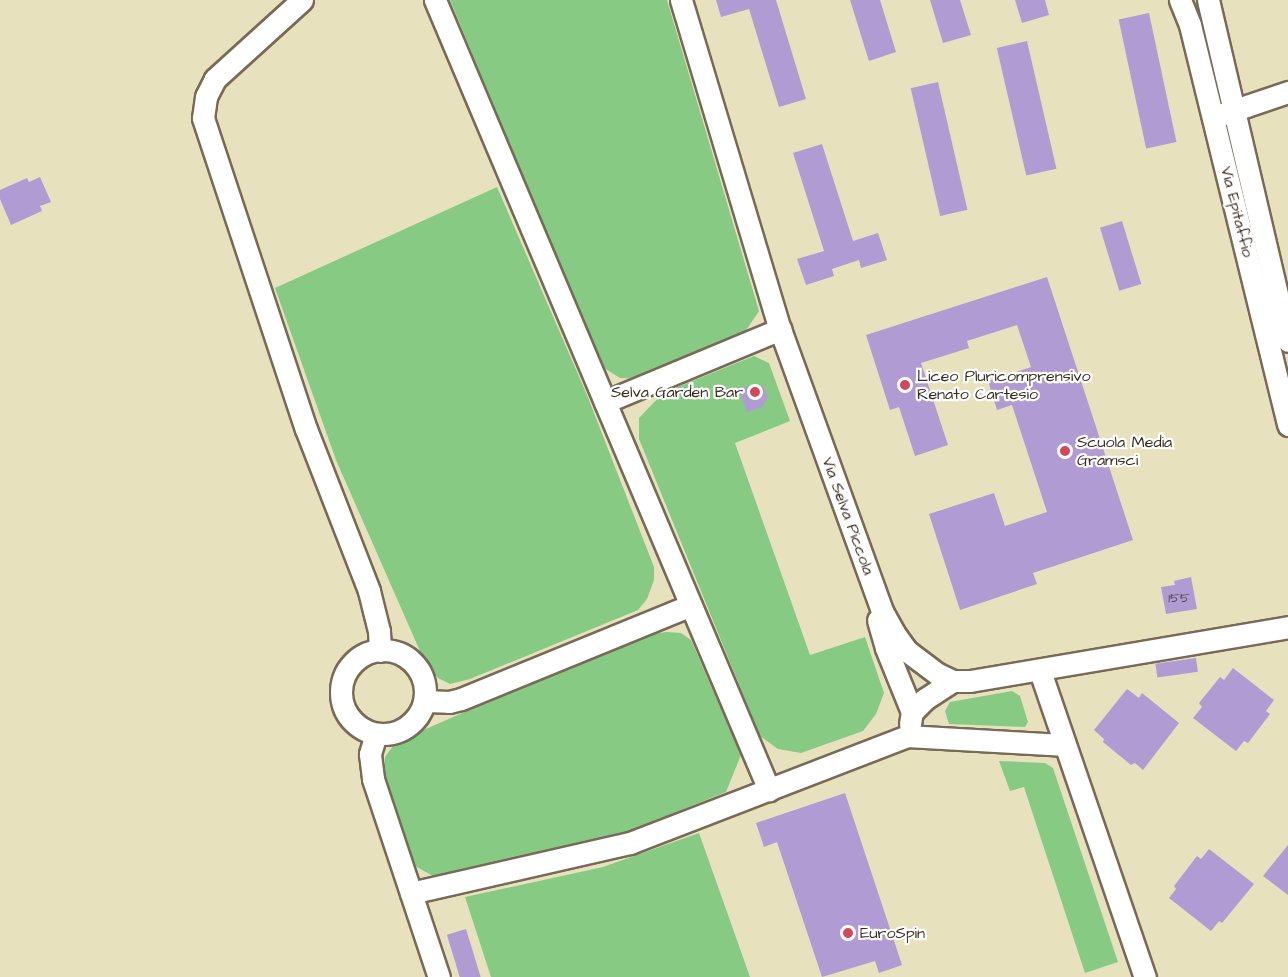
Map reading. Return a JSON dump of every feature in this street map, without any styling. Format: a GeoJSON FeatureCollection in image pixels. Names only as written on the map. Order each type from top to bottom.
{"type":"FeatureCollection","features":[{"type":"Feature","properties":{"kind":"street"},"geometry":{"type":"LineString","coordinates":[[302,0],[215,79],[206,97],[203,118],[306,429],[369,591],[379,631],[380,651]]}},
{"type":"Feature","properties":{"kind":"street"},"geometry":{"type":"LineString","coordinates":[[435,0],[769,790]]}},
{"type":"Feature","properties":{"kind":"street","name":"Via Selva Piccola"},"geometry":{"type":"LineString","coordinates":[[681,0],[780,329],[871,580],[890,627],[907,651],[925,666],[953,681]]}},
{"type":"Feature","properties":{"kind":"street","name":"Via Epitaffio"},"geometry":{"type":"LineString","coordinates":[[1180,0],[1190,25],[1288,425]]}},
{"type":"Feature","properties":{"kind":"street","name":"Via Epitaffio"},"geometry":{"type":"LineString","coordinates":[[1208,0],[1236,110],[1288,341]]}},
{"type":"Feature","properties":{"kind":"street"},"geometry":{"type":"LineString","coordinates":[[1213,118],[1288,92]]}},
{"type":"Feature","properties":{"kind":"street"},"geometry":{"type":"LineString","coordinates":[[605,402],[780,329]]}},
{"type":"Feature","properties":{"kind":"street"},"geometry":{"type":"LineString","coordinates":[[871,580],[886,648],[912,712],[908,736]]}},
{"type":"Feature","properties":{"kind":"street"},"geometry":{"type":"LineString","coordinates":[[424,701],[449,702],[461,699],[691,605]]}},
{"type":"Feature","properties":{"kind":"street"},"geometry":{"type":"LineString","coordinates":[[912,712],[925,699],[953,681],[970,681],[1040,671],[1288,627]]}},
{"type":"Feature","properties":{"kind":"street"},"geometry":{"type":"LineString","coordinates":[[380,651],[404,656],[417,668],[424,686],[424,701],[416,718],[406,728],[392,733],[376,734],[362,729],[350,717],[342,701],[341,691],[345,675],[356,661],[380,651]]}},
{"type":"Feature","properties":{"kind":"street"},"geometry":{"type":"LineString","coordinates":[[1040,671],[1145,977]]}},
{"type":"Feature","properties":{"kind":"street"},"geometry":{"type":"LineString","coordinates":[[376,734],[370,754],[373,779],[439,977]]}},
{"type":"Feature","properties":{"kind":"street"},"geometry":{"type":"LineString","coordinates":[[411,892],[630,843],[908,736],[1065,745]]}},
{"type":"Feature","properties":{"kind":"green space"},"geometry":{"type":"Polygon","coordinates":[[[450,0],[667,0],[759,311],[745,332],[640,379],[620,378],[601,366],[450,0]]]}},
{"type":"Feature","properties":{"kind":"green space"},"geometry":{"type":"Polygon","coordinates":[[[497,187],[587,395],[654,567],[654,580],[647,599],[638,610],[470,679],[450,684],[438,678],[427,667],[336,460],[275,288],[497,187]]]}},
{"type":"Feature","properties":{"kind":"green space"},"geometry":{"type":"Polygon","coordinates":[[[754,356],[769,363],[790,421],[735,443],[810,655],[865,637],[884,693],[876,714],[863,731],[801,753],[778,749],[760,736],[639,439],[639,418],[663,393],[754,356]]]}},
{"type":"Feature","properties":{"kind":"green space"},"geometry":{"type":"Polygon","coordinates":[[[666,632],[681,633],[691,640],[741,755],[726,792],[627,832],[433,876],[415,866],[383,778],[385,757],[396,742],[639,636],[666,632]]]}},
{"type":"Feature","properties":{"kind":"green space"},"geometry":{"type":"Polygon","coordinates":[[[1012,691],[1020,696],[1028,722],[1025,727],[949,724],[945,711],[950,702],[1012,691]]]}},
{"type":"Feature","properties":{"kind":"green space"},"geometry":{"type":"Polygon","coordinates":[[[999,761],[1045,763],[1053,768],[1118,962],[1085,973],[1024,787],[1010,791],[999,761]]]}},
{"type":"Feature","properties":{"kind":"green space"},"geometry":{"type":"Polygon","coordinates":[[[699,833],[750,977],[491,977],[465,897],[603,867],[699,833]]]}},
{"type":"Feature","properties":{"kind":"building"},"geometry":{"type":"Polygon","coordinates":[[[716,0],[776,0],[806,99],[779,107],[749,9],[721,17],[716,0]]]}},
{"type":"Feature","properties":{"kind":"building"},"geometry":{"type":"Polygon","coordinates":[[[850,0],[880,0],[896,52],[869,61],[850,0]]]}},
{"type":"Feature","properties":{"kind":"building"},"geometry":{"type":"Polygon","coordinates":[[[930,0],[960,0],[971,35],[943,43],[930,0]]]}},
{"type":"Feature","properties":{"kind":"building"},"geometry":{"type":"Polygon","coordinates":[[[1015,0],[1045,0],[1049,15],[1022,23],[1015,0]]]}},
{"type":"Feature","properties":{"kind":"building"},"geometry":{"type":"Polygon","coordinates":[[[1149,13],[1176,142],[1146,149],[1119,19],[1149,13]]]}},
{"type":"Feature","properties":{"kind":"building"},"geometry":{"type":"Polygon","coordinates":[[[1027,41],[1056,169],[1026,176],[997,48],[1027,41]]]}},
{"type":"Feature","properties":{"kind":"building"},"geometry":{"type":"Polygon","coordinates":[[[938,82],[967,210],[940,216],[911,88],[938,82]]]}},
{"type":"Feature","properties":{"kind":"building"},"geometry":{"type":"Polygon","coordinates":[[[822,144],[853,241],[878,233],[887,260],[861,268],[859,260],[832,269],[834,276],[806,285],[797,259],[824,251],[793,153],[822,144]]]}},
{"type":"Feature","properties":{"kind":"building"},"geometry":{"type":"Polygon","coordinates":[[[40,177],[51,202],[40,206],[42,211],[11,225],[0,199],[0,190],[27,178],[29,182],[40,177]]]}},
{"type":"Feature","properties":{"kind":"building"},"geometry":{"type":"Polygon","coordinates":[[[1122,221],[1141,284],[1119,291],[1100,228],[1122,221]]]}},
{"type":"Feature","properties":{"kind":"building","name":"Scuola Media Gramsci"},"geometry":{"type":"Polygon","coordinates":[[[1047,277],[1133,540],[1033,573],[1037,584],[960,610],[929,514],[994,493],[1005,526],[1047,512],[1012,405],[997,410],[988,381],[1031,367],[1017,325],[967,341],[969,348],[921,363],[948,445],[915,456],[899,407],[890,410],[866,335],[1047,277]]]}},
{"type":"Feature","properties":{"kind":"building"},"geometry":{"type":"Polygon","coordinates":[[[754,385],[764,387],[768,398],[762,407],[747,412],[739,390],[754,385]]]}},
{"type":"Feature","properties":{"kind":"building"},"geometry":{"type":"Polygon","coordinates":[[[1191,577],[1197,609],[1166,614],[1161,587],[1175,585],[1174,581],[1191,577]]]}},
{"type":"Feature","properties":{"kind":"building"},"geometry":{"type":"Polygon","coordinates":[[[1196,658],[1198,672],[1157,678],[1155,664],[1196,658]]]}},
{"type":"Feature","properties":{"kind":"building"},"geometry":{"type":"Polygon","coordinates":[[[1233,668],[1274,700],[1266,711],[1270,714],[1248,743],[1244,741],[1236,751],[1193,718],[1202,707],[1199,703],[1220,677],[1224,680],[1233,668]]]}},
{"type":"Feature","properties":{"kind":"building"},"geometry":{"type":"Polygon","coordinates":[[[1127,689],[1139,698],[1142,693],[1179,723],[1143,770],[1135,763],[1131,765],[1103,742],[1104,739],[1094,730],[1127,689]]]}},
{"type":"Feature","properties":{"kind":"building"},"geometry":{"type":"Polygon","coordinates":[[[845,793],[902,965],[879,973],[875,961],[822,977],[777,842],[764,847],[756,823],[845,793]]]}},
{"type":"Feature","properties":{"kind":"building"},"geometry":{"type":"Polygon","coordinates":[[[1288,845],[1288,895],[1263,876],[1288,845]]]}},
{"type":"Feature","properties":{"kind":"building"},"geometry":{"type":"Polygon","coordinates":[[[1209,849],[1254,884],[1222,923],[1219,921],[1211,931],[1169,898],[1176,889],[1174,886],[1197,856],[1201,859],[1209,849]]]}},
{"type":"Feature","properties":{"kind":"building"},"geometry":{"type":"Polygon","coordinates":[[[466,929],[481,977],[460,977],[447,935],[466,929]]]}},
{"type":"Feature","properties":{"kind":"place","name":"Liceo Pluricomprensivo Renato Cartesio"},"geometry":{"type":"Point","coordinates":[905,385]}},
{"type":"Feature","properties":{"kind":"place","name":"Selva Garden Bar"},"geometry":{"type":"Point","coordinates":[755,392]}},
{"type":"Feature","properties":{"kind":"place","name":"Scuola Media Gramsci"},"geometry":{"type":"Point","coordinates":[1065,451]}},
{"type":"Feature","properties":{"kind":"place","name":"EuroSpin"},"geometry":{"type":"Point","coordinates":[848,933]}}]}
